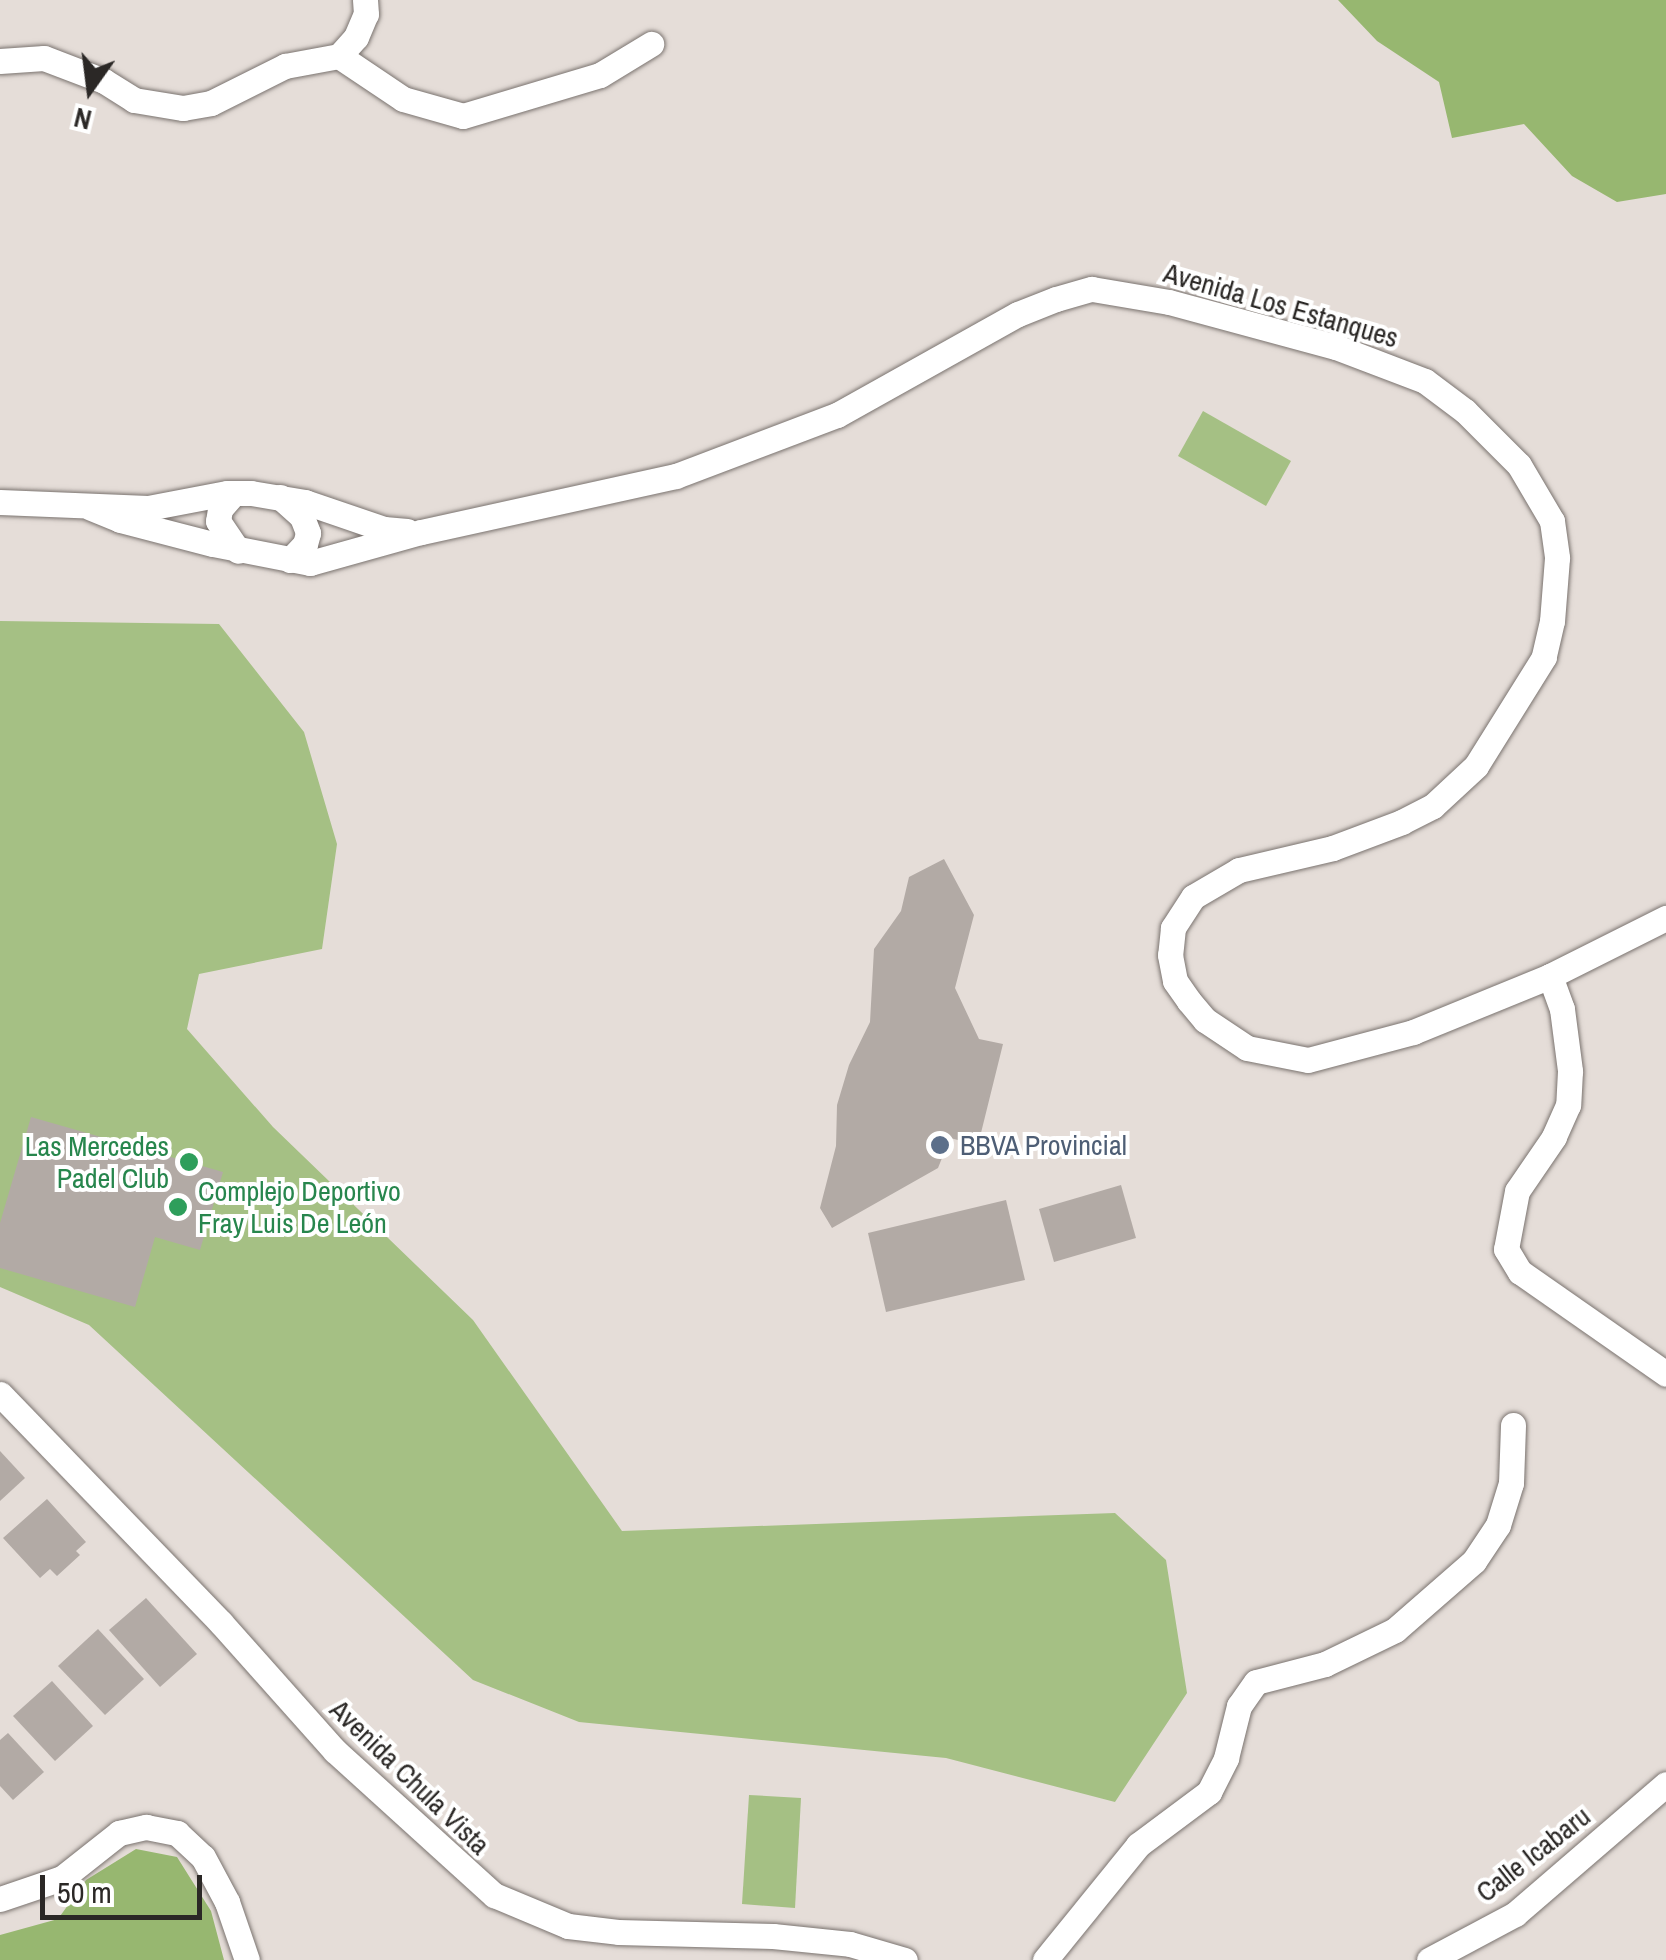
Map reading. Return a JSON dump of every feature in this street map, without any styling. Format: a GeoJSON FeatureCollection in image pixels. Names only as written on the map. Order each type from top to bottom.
{"type":"FeatureCollection","features":[{"type":"Feature","properties":{"kind":"street"},"geometry":{"type":"LineString","coordinates":[[0,61],[44,58],[104,81],[134,100],[184,108],[211,103],[285,66],[339,56],[356,37],[366,14],[364,0]]}},
{"type":"Feature","properties":{"kind":"street"},"geometry":{"type":"LineString","coordinates":[[339,56],[403,100],[462,116],[600,74],[650,44]]}},
{"type":"Feature","properties":{"kind":"street","name":"Avenida Los Estanques"},"geometry":{"type":"LineString","coordinates":[[91,508],[120,520],[238,550],[310,563],[421,532],[618,492],[676,476],[837,414],[1018,314],[1092,289],[1169,302],[1336,347],[1412,374],[1495,438],[1519,465],[1552,521],[1555,594],[1544,658],[1476,766],[1433,806],[1333,848],[1240,870],[1193,897],[1173,928],[1170,955],[1175,981],[1205,1020],[1224,1035],[1270,1055],[1308,1060],[1412,1032],[1550,976],[1666,918]]}},
{"type":"Feature","properties":{"kind":"street"},"geometry":{"type":"LineString","coordinates":[[234,493],[220,509],[218,521],[238,550]]}},
{"type":"Feature","properties":{"kind":"street","name":"Avenida Los Estanques"},"geometry":{"type":"LineString","coordinates":[[0,502],[148,508],[234,493],[278,496],[384,529],[421,532]]}},
{"type":"Feature","properties":{"kind":"street"},"geometry":{"type":"LineString","coordinates":[[278,496],[302,517],[308,533],[290,560]]}},
{"type":"Feature","properties":{"kind":"street"},"geometry":{"type":"LineString","coordinates":[[1550,976],[1562,1009],[1570,1071],[1568,1105],[1554,1137],[1517,1191],[1506,1250],[1520,1272],[1666,1374]]}},
{"type":"Feature","properties":{"kind":"street","name":"Avenida Chula Vista"},"geometry":{"type":"LineString","coordinates":[[0,1394],[221,1623],[335,1751],[494,1895],[568,1926],[850,1944],[905,1960]]}},
{"type":"Feature","properties":{"kind":"street"},"geometry":{"type":"LineString","coordinates":[[1045,1960],[1138,1845],[1208,1792],[1226,1758],[1239,1706],[1256,1682],[1324,1664],[1396,1630],[1474,1560],[1498,1524],[1511,1482],[1513,1425]]}},
{"type":"Feature","properties":{"kind":"street","name":"Calle Icabaru"},"geometry":{"type":"LineString","coordinates":[[1429,1960],[1515,1914],[1666,1784]]}},
{"type":"Feature","properties":{"kind":"street"},"geometry":{"type":"LineString","coordinates":[[0,1899],[62,1878],[119,1834],[146,1827],[176,1833],[203,1857],[227,1902],[247,1960]]}},
{"type":"Feature","properties":{"kind":"green space"},"geometry":{"type":"Polygon","coordinates":[[[1338,0],[1666,0],[1666,194],[1617,202],[1572,176],[1524,124],[1452,138],[1439,82],[1377,41],[1338,0]]]}},
{"type":"Feature","properties":{"kind":"green space"},"geometry":{"type":"Polygon","coordinates":[[[1203,411],[1291,461],[1266,506],[1178,456],[1203,411]]]}},
{"type":"Feature","properties":{"kind":"green space","name":"Complejo Deportivo Fray Luis De León"},"geometry":{"type":"Polygon","coordinates":[[[0,621],[219,624],[304,732],[337,844],[322,949],[199,974],[187,1029],[273,1127],[473,1320],[622,1531],[1115,1513],[1166,1560],[1187,1693],[1115,1802],[946,1758],[579,1722],[473,1680],[89,1325],[0,1287],[0,621]]]}},
{"type":"Feature","properties":{"kind":"green space"},"geometry":{"type":"Polygon","coordinates":[[[749,1795],[801,1798],[795,1908],[742,1904],[749,1795]]]}},
{"type":"Feature","properties":{"kind":"green space"},"geometry":{"type":"Polygon","coordinates":[[[136,1849],[177,1857],[211,1911],[224,1960],[0,1960],[0,1935],[58,1919],[86,1880],[136,1849]]]}},
{"type":"Feature","properties":{"kind":"building"},"geometry":{"type":"Polygon","coordinates":[[[944,859],[974,915],[955,988],[979,1039],[1003,1044],[978,1145],[950,1138],[938,1168],[832,1228],[820,1208],[836,1146],[837,1105],[849,1065],[870,1022],[874,949],[901,911],[909,877],[944,859]]]}},
{"type":"Feature","properties":{"kind":"building"},"geometry":{"type":"Polygon","coordinates":[[[31,1117],[223,1172],[200,1250],[155,1237],[135,1307],[0,1268],[0,1223],[31,1117]]]}},
{"type":"Feature","properties":{"kind":"building"},"geometry":{"type":"Polygon","coordinates":[[[1121,1185],[1136,1238],[1054,1262],[1039,1209],[1121,1185]]]}},
{"type":"Feature","properties":{"kind":"building"},"geometry":{"type":"Polygon","coordinates":[[[1006,1200],[1025,1280],[886,1312],[868,1233],[1006,1200]]]}},
{"type":"Feature","properties":{"kind":"building"},"geometry":{"type":"Polygon","coordinates":[[[0,1451],[25,1478],[0,1501],[0,1451]]]}},
{"type":"Feature","properties":{"kind":"building"},"geometry":{"type":"Polygon","coordinates":[[[47,1499],[86,1542],[76,1551],[80,1555],[57,1576],[50,1569],[40,1578],[3,1538],[47,1499]]]}},
{"type":"Feature","properties":{"kind":"building"},"geometry":{"type":"Polygon","coordinates":[[[146,1598],[197,1654],[160,1687],[109,1630],[146,1598]]]}},
{"type":"Feature","properties":{"kind":"building"},"geometry":{"type":"Polygon","coordinates":[[[98,1629],[144,1679],[105,1715],[58,1666],[98,1629]]]}},
{"type":"Feature","properties":{"kind":"building"},"geometry":{"type":"Polygon","coordinates":[[[52,1681],[93,1726],[55,1761],[13,1716],[52,1681]]]}},
{"type":"Feature","properties":{"kind":"building"},"geometry":{"type":"Polygon","coordinates":[[[8,1733],[44,1772],[13,1800],[0,1786],[0,1740],[8,1733]]]}},
{"type":"Feature","properties":{"kind":"place","name":"BBVA Provincial"},"geometry":{"type":"Point","coordinates":[940,1145]}},
{"type":"Feature","properties":{"kind":"place","name":"Las Mercedes Padel Club"},"geometry":{"type":"Point","coordinates":[189,1162]}},
{"type":"Feature","properties":{"kind":"place","name":"Complejo Deportivo Fray Luis De León"},"geometry":{"type":"Point","coordinates":[178,1207]}}]}
